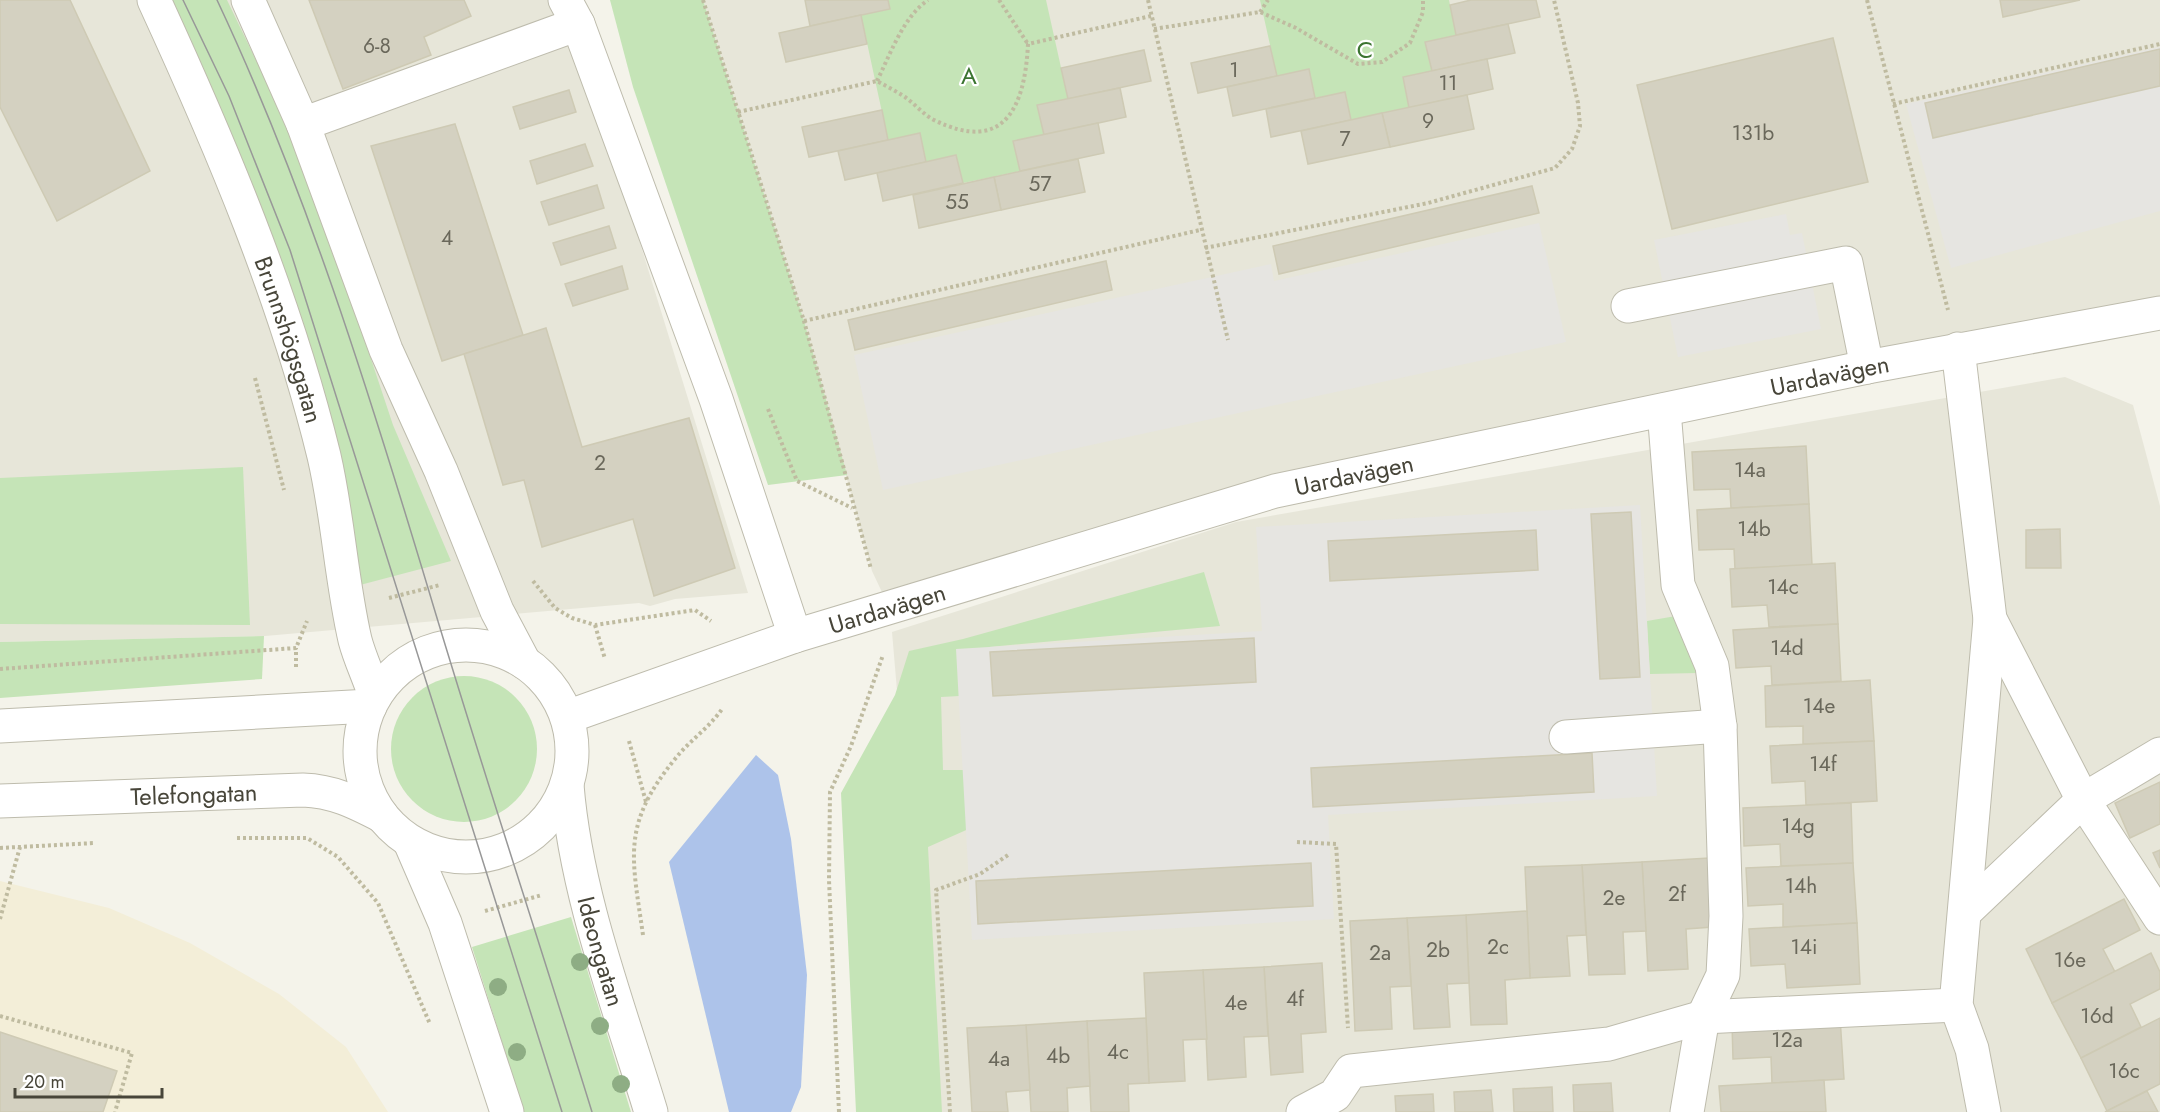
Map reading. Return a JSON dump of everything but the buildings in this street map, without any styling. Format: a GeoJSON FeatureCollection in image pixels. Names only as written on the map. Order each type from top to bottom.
{"type":"FeatureCollection","features":[{"type":"Feature","properties":{"kind":"street","name":"Brunnshögsgatan"},"geometry":{"type":"LineString","coordinates":[[154,0],[214,131],[256,237],[292,344],[324,457],[356,642],[372,701]]}},
{"type":"Feature","properties":{"kind":"street"},"geometry":{"type":"LineString","coordinates":[[248,0],[303,124],[386,350],[441,471],[497,610],[524,662]]}},
{"type":"Feature","properties":{"kind":"street"},"geometry":{"type":"LineString","coordinates":[[303,124],[572,12],[716,399],[795,636]]}},
{"type":"Feature","properties":{"kind":"street"},"geometry":{"type":"LineString","coordinates":[[1628,306],[1846,263],[1867,367]]}},
{"type":"Feature","properties":{"kind":"street","name":"Uardavägen"},"geometry":{"type":"LineString","coordinates":[[567,717],[795,636],[1275,491],[1867,367],[2160,313]]}},
{"type":"Feature","properties":{"kind":"street"},"geometry":{"type":"LineString","coordinates":[[1958,349],[1990,619],[1956,1005],[1972,1049],[1984,1112]]}},
{"type":"Feature","properties":{"kind":"street"},"geometry":{"type":"LineString","coordinates":[[1664,410],[1678,585],[1712,666],[1720,726],[1726,916],[1722,975],[1703,1017],[1687,1112]]}},
{"type":"Feature","properties":{"kind":"street"},"geometry":{"type":"LineString","coordinates":[[1990,619],[2083,800],[2160,918]]}},
{"type":"Feature","properties":{"kind":"street"},"geometry":{"type":"LineString","coordinates":[[467,645],[493,648],[524,662],[543,678],[556,695],[567,717],[572,756],[567,785],[558,807],[535,832],[510,849],[481,857],[452,857],[431,852],[410,842],[382,816],[372,801],[360,767],[362,730],[372,701],[390,677],[406,663],[425,653],[447,647],[467,645]]}},
{"type":"Feature","properties":{"kind":"street"},"geometry":{"type":"LineString","coordinates":[[0,726],[372,701]]}},
{"type":"Feature","properties":{"kind":"street"},"geometry":{"type":"LineString","coordinates":[[1566,737],[1720,726]]}},
{"type":"Feature","properties":{"kind":"street"},"geometry":{"type":"LineString","coordinates":[[1965,912],[2083,800],[2160,754]]}},
{"type":"Feature","properties":{"kind":"street","name":"Ideongatan"},"geometry":{"type":"LineString","coordinates":[[567,785],[571,833],[582,883],[651,1112]]}},
{"type":"Feature","properties":{"kind":"street","name":"Telefongatan"},"geometry":{"type":"LineString","coordinates":[[0,801],[303,790],[322,791],[343,796],[382,816]]}},
{"type":"Feature","properties":{"kind":"street"},"geometry":{"type":"LineString","coordinates":[[410,842],[445,923],[507,1112]]}},
{"type":"Feature","properties":{"kind":"street"},"geometry":{"type":"LineString","coordinates":[[1303,1112],[1335,1095],[1351,1071],[1609,1044],[1703,1017],[1956,1005]]}},
{"type":"Feature","properties":{"kind":"path"},"geometry":{"type":"LineString","coordinates":[[703,0],[804,321],[872,571]]}},
{"type":"Feature","properties":{"kind":"path"},"geometry":{"type":"LineString","coordinates":[[877,81],[897,40],[919,6],[928,0]]}},
{"type":"Feature","properties":{"kind":"path"},"geometry":{"type":"LineString","coordinates":[[738,112],[877,81],[903,96],[933,120],[969,133],[985,132],[1000,124],[1015,110],[1027,71],[1028,44],[999,0]]}},
{"type":"Feature","properties":{"kind":"path"},"geometry":{"type":"LineString","coordinates":[[1148,0],[1200,230],[1228,340]]}},
{"type":"Feature","properties":{"kind":"path"},"geometry":{"type":"LineString","coordinates":[[1260,12],[1268,0]]}},
{"type":"Feature","properties":{"kind":"path"},"geometry":{"type":"LineString","coordinates":[[1154,29],[1260,12],[1296,27],[1358,64],[1382,62],[1410,43],[1422,12],[1423,0]]}},
{"type":"Feature","properties":{"kind":"path"},"geometry":{"type":"LineString","coordinates":[[1205,248],[1428,203],[1555,168],[1572,149],[1580,126],[1578,103],[1554,0]]}},
{"type":"Feature","properties":{"kind":"path"},"geometry":{"type":"LineString","coordinates":[[1867,0],[1958,349]]}},
{"type":"Feature","properties":{"kind":"path"},"geometry":{"type":"LineString","coordinates":[[1028,44],[1151,16]]}},
{"type":"Feature","properties":{"kind":"path"},"geometry":{"type":"LineString","coordinates":[[1893,104],[2160,44]]}},
{"type":"Feature","properties":{"kind":"path"},"geometry":{"type":"LineString","coordinates":[[804,321],[1200,230]]}},
{"type":"Feature","properties":{"kind":"path"},"geometry":{"type":"LineString","coordinates":[[252,367],[286,500]]}},
{"type":"Feature","properties":{"kind":"path"},"geometry":{"type":"LineString","coordinates":[[305,610],[307,621]]}},
{"type":"Feature","properties":{"kind":"path"},"geometry":{"type":"LineString","coordinates":[[839,1112],[829,880],[830,792],[851,746],[885,648]]}},
{"type":"Feature","properties":{"kind":"path"},"geometry":{"type":"LineString","coordinates":[[393,938],[633,867],[633,837],[646,802],[675,759],[721,711]]}},
{"type":"Feature","properties":{"kind":"path"},"geometry":{"type":"LineString","coordinates":[[227,838],[307,838],[338,857],[378,903],[433,1031]]}},
{"type":"Feature","properties":{"kind":"path"},"geometry":{"type":"LineString","coordinates":[[1297,842],[1336,844],[1351,1071]]}},
{"type":"Feature","properties":{"kind":"path"},"geometry":{"type":"LineString","coordinates":[[0,848],[102,843]]}},
{"type":"Feature","properties":{"kind":"path"},"geometry":{"type":"LineString","coordinates":[[0,919],[20,847]]}},
{"type":"Feature","properties":{"kind":"path"},"geometry":{"type":"LineString","coordinates":[[950,1112],[936,890],[980,874],[1008,855]]}},
{"type":"Feature","properties":{"kind":"path"},"geometry":{"type":"LineString","coordinates":[[0,1016],[132,1053],[115,1112]]}},
{"type":"Feature","properties":{"kind":"shaded area"},"geometry":{"type":"Polygon","coordinates":[[[0,0],[565,0],[748,593],[675,599],[650,606],[639,603],[265,636],[0,642],[0,0]]]}},
{"type":"Feature","properties":{"kind":"shaded area"},"geometry":{"type":"Polygon","coordinates":[[[703,0],[2160,0],[2160,313],[1275,491],[889,607],[872,571],[804,321],[703,0]]]}},
{"type":"Feature","properties":{"kind":"shaded area"},"geometry":{"type":"Polygon","coordinates":[[[2160,47],[2160,211],[1951,268],[1906,104],[2160,47]]]}},
{"type":"Feature","properties":{"kind":"shaded area"},"geometry":{"type":"Polygon","coordinates":[[[1786,214],[1790,235],[1802,233],[1821,329],[1678,357],[1654,240],[1786,214]]]}},
{"type":"Feature","properties":{"kind":"shaded area"},"geometry":{"type":"Polygon","coordinates":[[[1539,223],[1566,342],[883,490],[854,355],[1271,264],[1274,281],[1539,223]]]}},
{"type":"Feature","properties":{"kind":"shaded area"},"geometry":{"type":"Polygon","coordinates":[[[2065,377],[2133,405],[2160,506],[2160,1112],[933,1112],[892,632],[1236,522],[2065,377]]]}},
{"type":"Feature","properties":{"kind":"shaded area"},"geometry":{"type":"Polygon","coordinates":[[[1640,505],[1657,796],[1328,815],[1334,919],[972,940],[956,649],[1262,631],[1256,527],[1640,505]]]}},
{"type":"Feature","properties":{"kind":"shaded area"},"geometry":{"type":"Polygon","coordinates":[[[0,881],[109,908],[190,943],[279,994],[346,1047],[388,1112],[0,1112],[0,881]]]}},
{"type":"Feature","properties":{"kind":"green space"},"geometry":{"type":"Polygon","coordinates":[[[169,0],[227,0],[306,164],[393,425],[451,561],[360,585],[169,0]]]}},
{"type":"Feature","properties":{"kind":"green space"},"geometry":{"type":"Polygon","coordinates":[[[610,0],[703,0],[804,321],[847,475],[768,485],[633,87],[610,0]]]}},
{"type":"Feature","properties":{"kind":"green space","name":"A"},"geometry":{"type":"Polygon","coordinates":[[[888,0],[1046,0],[1068,99],[1037,105],[1044,135],[1014,142],[1020,171],[963,183],[956,156],[926,162],[920,133],[888,140],[861,15],[890,9],[888,0]]]}},
{"type":"Feature","properties":{"kind":"green space","name":"C"},"geometry":{"type":"Polygon","coordinates":[[[1260,0],[1449,0],[1456,35],[1425,42],[1432,71],[1403,77],[1409,108],[1351,120],[1345,92],[1315,98],[1308,69],[1277,76],[1260,0]]]}},
{"type":"Feature","properties":{"kind":"green space"},"geometry":{"type":"Polygon","coordinates":[[[243,467],[250,625],[0,624],[0,478],[243,467]]]}},
{"type":"Feature","properties":{"kind":"green space"},"geometry":{"type":"Polygon","coordinates":[[[1204,572],[1220,626],[989,647],[978,695],[941,697],[943,770],[985,770],[982,823],[928,847],[942,1112],[856,1112],[841,793],[895,695],[909,651],[963,639],[1204,572]]]}},
{"type":"Feature","properties":{"kind":"green space"},"geometry":{"type":"Polygon","coordinates":[[[1676,616],[1698,673],[1650,674],[1647,621],[1676,616]]]}},
{"type":"Feature","properties":{"kind":"green space"},"geometry":{"type":"Polygon","coordinates":[[[264,636],[262,679],[0,698],[0,642],[264,636]]]}},
{"type":"Feature","properties":{"kind":"green space"},"geometry":{"type":"Polygon","coordinates":[[[464,676],[492,681],[516,697],[532,721],[537,749],[532,777],[516,801],[492,817],[464,822],[436,817],[412,801],[396,777],[391,749],[396,721],[412,697],[436,681],[464,676]]]}},
{"type":"Feature","properties":{"kind":"green space"},"geometry":{"type":"Polygon","coordinates":[[[571,917],[631,1112],[524,1112],[472,947],[571,917]]]}},
{"type":"Feature","properties":{"kind":"water"},"geometry":{"type":"Polygon","coordinates":[[[756,755],[778,775],[791,839],[807,975],[801,1087],[791,1112],[729,1112],[669,862],[756,755]]]}},
{"type":"Feature","properties":{"kind":"tram line"},"geometry":{"type":"LineString","coordinates":[[183,0],[229,96],[290,250],[562,1112]]}},
{"type":"Feature","properties":{"kind":"tram line"},"geometry":{"type":"LineString","coordinates":[[217,0],[279,144],[358,364],[592,1112]]}}]}
